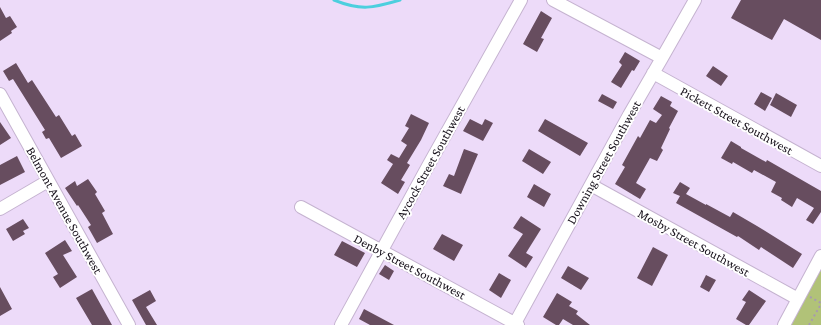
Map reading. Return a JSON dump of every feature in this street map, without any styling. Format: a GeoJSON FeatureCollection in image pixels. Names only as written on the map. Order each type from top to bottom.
{"type":"FeatureCollection","features":[{"type":"Feature","properties":{"kind":"street","name":"Aycock Street Southwest"},"geometry":{"type":"LineString","coordinates":[[341,325],[521,0]]}},
{"type":"Feature","properties":{"kind":"street"},"geometry":{"type":"LineString","coordinates":[[553,0],[662,58]]}},
{"type":"Feature","properties":{"kind":"street","name":"Downing Street Southwest"},"geometry":{"type":"LineString","coordinates":[[516,324],[629,115],[694,0]]}},
{"type":"Feature","properties":{"kind":"street","name":"Pickett Street Southwest"},"geometry":{"type":"LineString","coordinates":[[653,73],[821,166]]}},
{"type":"Feature","properties":{"kind":"street","name":"Belmont Avenue Southwest"},"geometry":{"type":"LineString","coordinates":[[0,94],[129,325]]}},
{"type":"Feature","properties":{"kind":"street"},"geometry":{"type":"LineString","coordinates":[[0,209],[48,181]]}},
{"type":"Feature","properties":{"kind":"street","name":"Mosby Street Southwest"},"geometry":{"type":"LineString","coordinates":[[591,185],[798,299]]}},
{"type":"Feature","properties":{"kind":"street","name":"Denby Street Southwest"},"geometry":{"type":"LineString","coordinates":[[301,207],[516,324]]}},
{"type":"Feature","properties":{"kind":"street"},"geometry":{"type":"LineString","coordinates":[[784,325],[821,256]]}},
{"type":"Feature","properties":{"kind":"path"},"geometry":{"type":"LineString","coordinates":[[809,325],[821,304]]}},
{"type":"Feature","properties":{"kind":"green space"},"geometry":{"type":"Polygon","coordinates":[[[821,258],[821,325],[786,325],[821,258]]]}},
{"type":"Feature","properties":{"kind":"building"},"geometry":{"type":"Polygon","coordinates":[[[741,0],[821,0],[821,40],[784,19],[772,40],[731,18],[741,0]]]}},
{"type":"Feature","properties":{"kind":"building"},"geometry":{"type":"Polygon","coordinates":[[[0,7],[6,18],[10,16],[17,27],[11,31],[12,33],[0,41],[0,7]]]}},
{"type":"Feature","properties":{"kind":"building"},"geometry":{"type":"Polygon","coordinates":[[[541,11],[552,18],[541,38],[544,39],[537,52],[523,44],[541,11]]]}},
{"type":"Feature","properties":{"kind":"building"},"geometry":{"type":"Polygon","coordinates":[[[625,52],[640,61],[634,71],[632,70],[621,88],[611,82],[622,65],[619,62],[625,52]]]}},
{"type":"Feature","properties":{"kind":"building"},"geometry":{"type":"Polygon","coordinates":[[[16,63],[28,83],[32,80],[56,117],[59,115],[72,136],[75,134],[82,146],[61,158],[49,138],[46,139],[42,132],[45,130],[13,79],[9,81],[3,71],[16,63]]]}},
{"type":"Feature","properties":{"kind":"building"},"geometry":{"type":"Polygon","coordinates":[[[713,66],[728,76],[721,86],[706,76],[713,66]]]}},
{"type":"Feature","properties":{"kind":"building"},"geometry":{"type":"Polygon","coordinates":[[[761,92],[772,98],[765,111],[754,104],[761,92]]]}},
{"type":"Feature","properties":{"kind":"building"},"geometry":{"type":"Polygon","coordinates":[[[776,93],[797,105],[791,117],[770,105],[776,93]]]}},
{"type":"Feature","properties":{"kind":"building"},"geometry":{"type":"Polygon","coordinates":[[[602,94],[617,102],[613,109],[598,101],[602,94]]]}},
{"type":"Feature","properties":{"kind":"building"},"geometry":{"type":"Polygon","coordinates":[[[661,96],[672,102],[670,106],[678,111],[669,128],[670,129],[661,148],[663,150],[657,161],[650,158],[636,183],[646,189],[640,199],[615,184],[625,167],[622,165],[638,136],[640,138],[650,120],[656,123],[662,115],[653,109],[661,96]]]}},
{"type":"Feature","properties":{"kind":"building"},"geometry":{"type":"Polygon","coordinates":[[[411,114],[429,123],[407,163],[410,165],[401,180],[405,182],[398,194],[381,183],[393,164],[387,160],[391,154],[399,158],[407,145],[401,141],[409,128],[405,126],[411,114]]]}},
{"type":"Feature","properties":{"kind":"building"},"geometry":{"type":"Polygon","coordinates":[[[470,119],[482,125],[485,119],[493,123],[483,141],[463,131],[470,119]]]}},
{"type":"Feature","properties":{"kind":"building"},"geometry":{"type":"Polygon","coordinates":[[[545,119],[588,143],[580,156],[538,131],[545,119]]]}},
{"type":"Feature","properties":{"kind":"building"},"geometry":{"type":"Polygon","coordinates":[[[0,122],[11,138],[0,145],[0,122]]]}},
{"type":"Feature","properties":{"kind":"building"},"geometry":{"type":"Polygon","coordinates":[[[731,141],[766,162],[767,160],[821,191],[821,212],[813,224],[806,220],[814,208],[797,198],[792,207],[781,200],[782,198],[771,192],[776,182],[754,170],[752,173],[733,162],[732,164],[721,158],[731,141]]]}},
{"type":"Feature","properties":{"kind":"building"},"geometry":{"type":"Polygon","coordinates":[[[464,149],[478,154],[461,194],[443,186],[449,174],[454,176],[464,149]]]}},
{"type":"Feature","properties":{"kind":"building"},"geometry":{"type":"Polygon","coordinates":[[[529,149],[551,162],[543,174],[522,161],[529,149]]]}},
{"type":"Feature","properties":{"kind":"building"},"geometry":{"type":"Polygon","coordinates":[[[17,156],[25,172],[0,185],[0,165],[17,156]]]}},
{"type":"Feature","properties":{"kind":"building"},"geometry":{"type":"Polygon","coordinates":[[[88,179],[97,192],[95,194],[105,211],[102,213],[113,234],[97,243],[88,227],[91,225],[65,188],[75,181],[77,186],[88,179]]]}},
{"type":"Feature","properties":{"kind":"building"},"geometry":{"type":"Polygon","coordinates":[[[680,182],[690,188],[686,194],[730,217],[733,212],[802,254],[793,268],[761,247],[759,250],[738,236],[737,237],[676,203],[680,196],[673,193],[680,182]]]}},
{"type":"Feature","properties":{"kind":"building"},"geometry":{"type":"Polygon","coordinates":[[[534,184],[551,194],[544,207],[527,197],[534,184]]]}},
{"type":"Feature","properties":{"kind":"building"},"geometry":{"type":"Polygon","coordinates":[[[521,216],[541,229],[526,253],[533,257],[526,268],[508,256],[523,234],[513,228],[521,216]]]}},
{"type":"Feature","properties":{"kind":"building"},"geometry":{"type":"Polygon","coordinates":[[[23,219],[29,228],[23,231],[25,234],[13,241],[6,229],[23,219]]]}},
{"type":"Feature","properties":{"kind":"building"},"geometry":{"type":"Polygon","coordinates":[[[442,234],[463,245],[454,261],[433,249],[442,234]]]}},
{"type":"Feature","properties":{"kind":"building"},"geometry":{"type":"Polygon","coordinates":[[[65,240],[72,251],[63,255],[77,277],[60,288],[53,277],[58,274],[45,253],[65,240]]]}},
{"type":"Feature","properties":{"kind":"building"},"geometry":{"type":"Polygon","coordinates":[[[342,241],[365,253],[357,267],[334,255],[342,241]]]}},
{"type":"Feature","properties":{"kind":"building"},"geometry":{"type":"Polygon","coordinates":[[[653,247],[668,255],[652,286],[637,278],[653,247]]]}},
{"type":"Feature","properties":{"kind":"building"},"geometry":{"type":"Polygon","coordinates":[[[385,265],[394,271],[389,280],[379,274],[385,265]]]}},
{"type":"Feature","properties":{"kind":"building"},"geometry":{"type":"Polygon","coordinates":[[[568,266],[589,278],[581,290],[561,278],[568,266]]]}},
{"type":"Feature","properties":{"kind":"building"},"geometry":{"type":"Polygon","coordinates":[[[499,273],[511,280],[501,298],[489,290],[499,273]]]}},
{"type":"Feature","properties":{"kind":"building"},"geometry":{"type":"Polygon","coordinates":[[[706,275],[716,280],[709,292],[700,287],[706,275]]]}},
{"type":"Feature","properties":{"kind":"building"},"geometry":{"type":"Polygon","coordinates":[[[0,287],[12,309],[0,316],[0,287]]]}},
{"type":"Feature","properties":{"kind":"building"},"geometry":{"type":"Polygon","coordinates":[[[92,289],[112,325],[92,325],[76,298],[92,289]]]}},
{"type":"Feature","properties":{"kind":"building"},"geometry":{"type":"Polygon","coordinates":[[[150,290],[156,301],[146,307],[157,325],[146,325],[132,300],[150,290]]]}},
{"type":"Feature","properties":{"kind":"building"},"geometry":{"type":"Polygon","coordinates":[[[749,290],[766,301],[749,325],[746,325],[736,319],[746,302],[742,300],[749,290]]]}},
{"type":"Feature","properties":{"kind":"building"},"geometry":{"type":"Polygon","coordinates":[[[557,293],[572,302],[569,306],[578,311],[576,314],[590,325],[573,325],[563,319],[559,325],[556,325],[543,317],[557,293]]]}},
{"type":"Feature","properties":{"kind":"building"},"geometry":{"type":"Polygon","coordinates":[[[364,309],[394,325],[370,325],[359,319],[364,309]]]}},
{"type":"Feature","properties":{"kind":"waterway"},"geometry":{"type":"LineString","coordinates":[[334,0],[360,7],[382,5],[400,0]]}}]}
